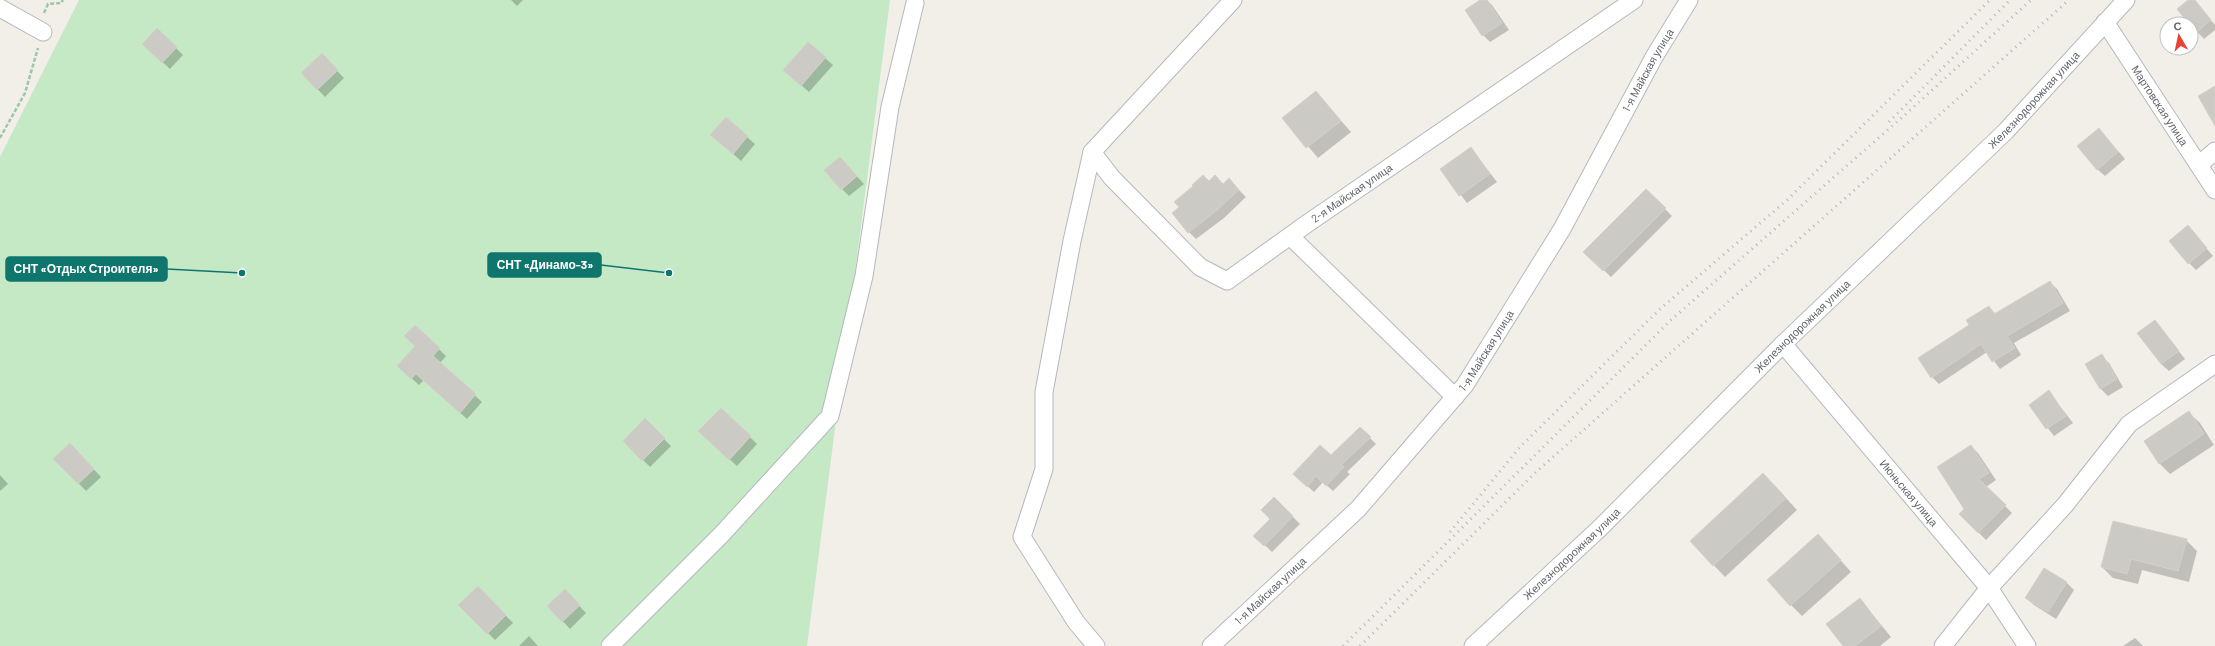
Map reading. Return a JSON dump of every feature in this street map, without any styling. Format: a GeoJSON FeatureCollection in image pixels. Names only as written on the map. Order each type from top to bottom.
{"type":"FeatureCollection","features":[{"type":"Feature","properties":{"kind":"street"},"geometry":{"type":"LineString","coordinates":[[1096,646],[1076,622],[1022,537],[1044,469],[1044,392],[1072,241],[1092,152],[1233,0]]}},
{"type":"Feature","properties":{"kind":"street","name":"2-я Майская улица"},"geometry":{"type":"LineString","coordinates":[[1092,152],[1112,178],[1200,267],[1227,281],[1290,236],[1634,0]]}},
{"type":"Feature","properties":{"kind":"street","name":"1-я Майская улица"},"geometry":{"type":"LineString","coordinates":[[1211,646],[1358,509],[1465,385],[1562,229],[1654,57],[1689,0]]}},
{"type":"Feature","properties":{"kind":"street","name":"Железнодорожная улица"},"geometry":{"type":"LineString","coordinates":[[1473,646],[1600,528],[1783,344],[2006,131],[2126,0]]}},
{"type":"Feature","properties":{"kind":"street"},"geometry":{"type":"LineString","coordinates":[[610,646],[722,534],[830,416],[864,276],[890,107],[915,3]]}},
{"type":"Feature","properties":{"kind":"street"},"geometry":{"type":"LineString","coordinates":[[0,8],[42,32]]}},
{"type":"Feature","properties":{"kind":"street","name":"Мартовская улица"},"geometry":{"type":"LineString","coordinates":[[2105,22],[2200,164],[2215,190]]}},
{"type":"Feature","properties":{"kind":"street"},"geometry":{"type":"LineString","coordinates":[[2200,164],[2215,151]]}},
{"type":"Feature","properties":{"kind":"street"},"geometry":{"type":"LineString","coordinates":[[1290,236],[1455,397]]}},
{"type":"Feature","properties":{"kind":"street","name":"Июньская улица"},"geometry":{"type":"LineString","coordinates":[[1783,344],[1989,588],[2027,646]]}},
{"type":"Feature","properties":{"kind":"street"},"geometry":{"type":"LineString","coordinates":[[1943,646],[1989,588],[2064,505],[2130,424],[2215,364]]}},
{"type":"Feature","properties":{"kind":"path"},"geometry":{"type":"LineString","coordinates":[[0,138],[25,93],[42,32],[44,14],[48,4],[61,3],[63,0]]}},
{"type":"Feature","properties":{"kind":"green space"},"geometry":{"type":"Polygon","coordinates":[[[79,0],[890,0],[807,646],[0,646],[0,157],[79,0]]]}},
{"type":"Feature","properties":{"kind":"building"},"geometry":{"type":"Polygon","coordinates":[[[1480,0],[1487,0],[1502,23],[1482,36],[1465,10],[1480,0]]]}},
{"type":"Feature","properties":{"kind":"building"},"geometry":{"type":"Polygon","coordinates":[[[2188,0],[2195,0],[2211,20],[2199,30],[2199,16],[2183,16],[2177,9],[2188,0]]]}},
{"type":"Feature","properties":{"kind":"building"},"geometry":{"type":"Polygon","coordinates":[[[157,28],[177,47],[162,63],[142,44],[157,28]]]}},
{"type":"Feature","properties":{"kind":"building"},"geometry":{"type":"Polygon","coordinates":[[[808,42],[826,57],[801,86],[783,70],[808,42]]]}},
{"type":"Feature","properties":{"kind":"building"},"geometry":{"type":"Polygon","coordinates":[[[322,53],[338,70],[317,90],[301,73],[322,53]]]}},
{"type":"Feature","properties":{"kind":"building"},"geometry":{"type":"Polygon","coordinates":[[[2215,86],[2215,126],[2198,96],[2215,86]]]}},
{"type":"Feature","properties":{"kind":"building"},"geometry":{"type":"Polygon","coordinates":[[[1316,91],[1341,121],[1306,148],[1282,118],[1316,91]]]}},
{"type":"Feature","properties":{"kind":"building"},"geometry":{"type":"Polygon","coordinates":[[[726,117],[748,136],[733,154],[710,135],[726,117]]]}},
{"type":"Feature","properties":{"kind":"building"},"geometry":{"type":"Polygon","coordinates":[[[2099,128],[2118,152],[2097,170],[2077,146],[2099,128]]]}},
{"type":"Feature","properties":{"kind":"building"},"geometry":{"type":"Polygon","coordinates":[[[1471,147],[1490,174],[1459,196],[1440,169],[1471,147]]]}},
{"type":"Feature","properties":{"kind":"building"},"geometry":{"type":"Polygon","coordinates":[[[840,157],[857,176],[841,190],[824,170],[840,157]]]}},
{"type":"Feature","properties":{"kind":"building"},"geometry":{"type":"Polygon","coordinates":[[[1203,175],[1209,181],[1215,175],[1223,184],[1229,178],[1239,190],[1216,211],[1188,233],[1172,213],[1179,207],[1174,202],[1193,186],[1192,185],[1203,175]]]}},
{"type":"Feature","properties":{"kind":"building"},"geometry":{"type":"Polygon","coordinates":[[[1646,189],[1666,208],[1603,271],[1583,252],[1646,189]]]}},
{"type":"Feature","properties":{"kind":"building"},"geometry":{"type":"Polygon","coordinates":[[[2188,225],[2207,248],[2188,264],[2169,241],[2188,225]]]}},
{"type":"Feature","properties":{"kind":"building"},"geometry":{"type":"Polygon","coordinates":[[[2050,281],[2063,303],[2007,336],[2015,348],[1992,362],[1981,344],[1931,378],[1918,358],[1969,325],[1966,320],[1989,306],[1994,314],[2050,281]]]}},
{"type":"Feature","properties":{"kind":"building"},"geometry":{"type":"Polygon","coordinates":[[[2155,320],[2179,351],[2161,364],[2137,333],[2155,320]]]}},
{"type":"Feature","properties":{"kind":"building"},"geometry":{"type":"Polygon","coordinates":[[[415,325],[440,348],[433,356],[476,394],[460,413],[416,374],[411,379],[397,366],[415,346],[404,336],[415,325]]]}},
{"type":"Feature","properties":{"kind":"building"},"geometry":{"type":"Polygon","coordinates":[[[2102,354],[2117,379],[2100,389],[2085,364],[2102,354]]]}},
{"type":"Feature","properties":{"kind":"building"},"geometry":{"type":"Polygon","coordinates":[[[2049,390],[2066,416],[2046,429],[2029,405],[2049,390]]]}},
{"type":"Feature","properties":{"kind":"building"},"geometry":{"type":"Polygon","coordinates":[[[721,408],[751,436],[729,460],[698,431],[721,408]]]}},
{"type":"Feature","properties":{"kind":"building"},"geometry":{"type":"Polygon","coordinates":[[[2189,411],[2204,434],[2159,464],[2144,441],[2189,411]]]}},
{"type":"Feature","properties":{"kind":"building"},"geometry":{"type":"Polygon","coordinates":[[[645,418],[665,438],[642,461],[623,441],[645,418]]]}},
{"type":"Feature","properties":{"kind":"building"},"geometry":{"type":"Polygon","coordinates":[[[1360,427],[1371,437],[1341,465],[1344,467],[1326,486],[1316,476],[1307,487],[1293,474],[1320,445],[1331,455],[1360,427]]]}},
{"type":"Feature","properties":{"kind":"building"},"geometry":{"type":"Polygon","coordinates":[[[70,443],[94,469],[78,484],[53,459],[70,443]]]}},
{"type":"Feature","properties":{"kind":"building"},"geometry":{"type":"Polygon","coordinates":[[[1971,445],[1989,473],[1979,479],[2006,505],[1978,533],[1959,514],[1964,509],[1937,467],[1971,445]]]}},
{"type":"Feature","properties":{"kind":"building"},"geometry":{"type":"Polygon","coordinates":[[[1763,473],[1786,498],[1713,566],[1690,541],[1763,473]]]}},
{"type":"Feature","properties":{"kind":"building"},"geometry":{"type":"Polygon","coordinates":[[[1274,497],[1293,516],[1264,546],[1253,536],[1270,519],[1261,510],[1274,497]]]}},
{"type":"Feature","properties":{"kind":"building"},"geometry":{"type":"Polygon","coordinates":[[[2113,521],[2187,539],[2178,571],[2131,559],[2127,574],[2101,567],[2113,521]]]}},
{"type":"Feature","properties":{"kind":"building"},"geometry":{"type":"Polygon","coordinates":[[[1818,534],[1841,560],[1790,606],[1767,580],[1818,534]]]}},
{"type":"Feature","properties":{"kind":"building"},"geometry":{"type":"Polygon","coordinates":[[[2044,568],[2067,582],[2048,612],[2025,598],[2044,568]]]}},
{"type":"Feature","properties":{"kind":"building"},"geometry":{"type":"Polygon","coordinates":[[[478,586],[506,615],[487,634],[458,605],[478,586]]]}},
{"type":"Feature","properties":{"kind":"building"},"geometry":{"type":"Polygon","coordinates":[[[565,589],[580,605],[562,622],[547,606],[565,589]]]}},
{"type":"Feature","properties":{"kind":"building"},"geometry":{"type":"Polygon","coordinates":[[[1860,598],[1881,626],[1855,646],[1843,646],[1826,624],[1860,598]]]}},
{"type":"Feature","properties":{"kind":"railway"},"geometry":{"type":"LineString","coordinates":[[1450,532],[1520,447],[1659,310],[1787,200],[1990,0]]}},
{"type":"Feature","properties":{"kind":"railway"},"geometry":{"type":"LineString","coordinates":[[1889,122],[2010,0]]}},
{"type":"Feature","properties":{"kind":"railway"},"geometry":{"type":"LineString","coordinates":[[1343,646],[1671,320],[1907,113],[2031,0]]}},
{"type":"Feature","properties":{"kind":"railway"},"geometry":{"type":"LineString","coordinates":[[1360,646],[1535,473],[2069,0]]}},
{"type":"Feature","properties":{"kind":"place","name":"СНТ «Отдых Строителя»"},"geometry":{"type":"Point","coordinates":[242,273]}},
{"type":"Feature","properties":{"kind":"place","name":"СНТ «Динамо-3»"},"geometry":{"type":"Point","coordinates":[669,273]}}]}
